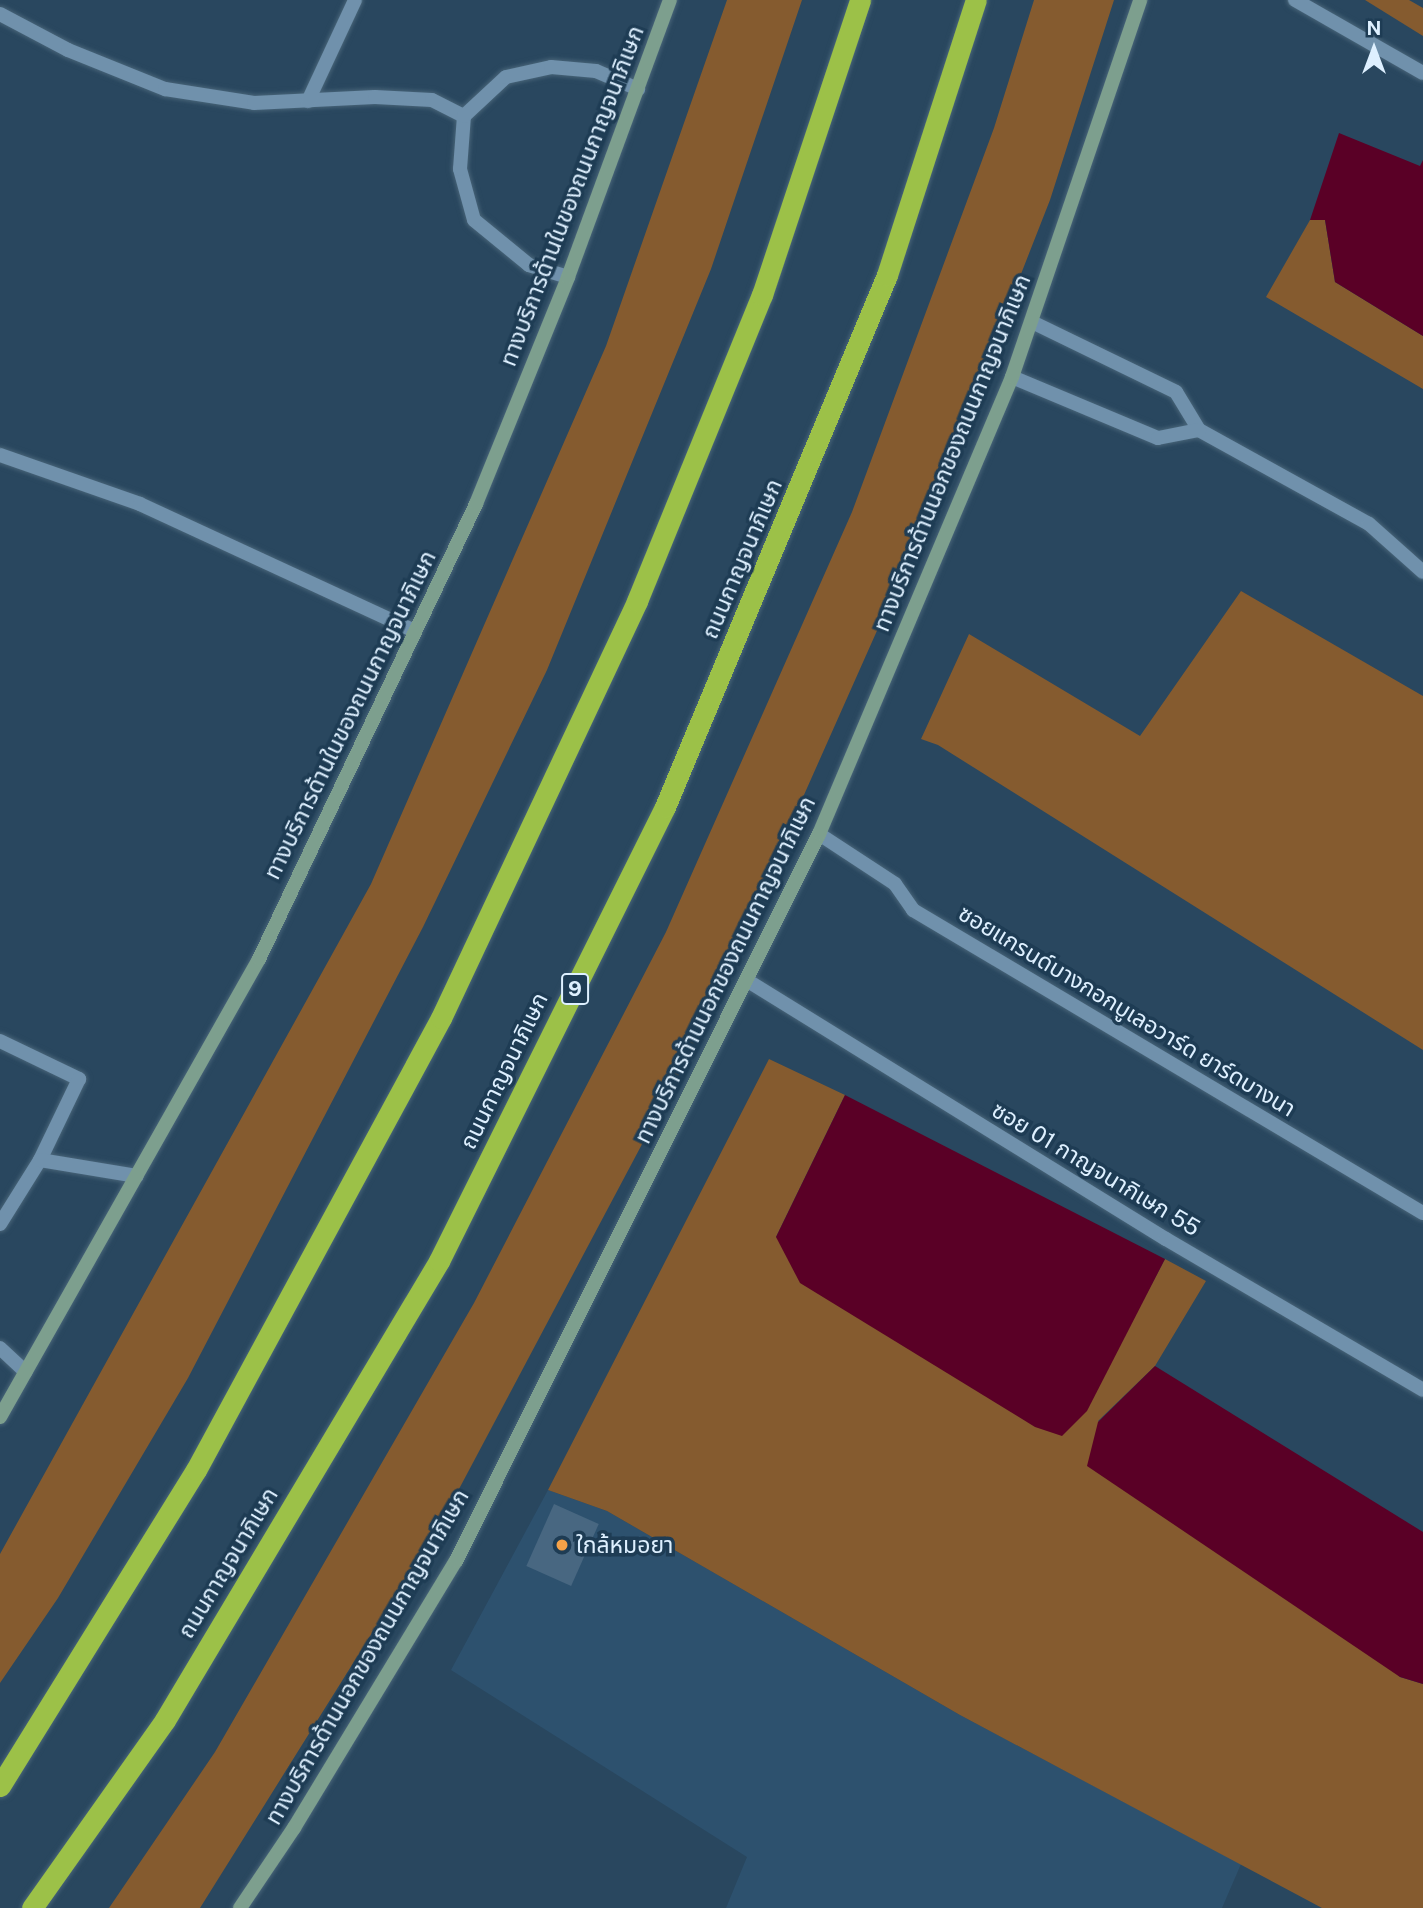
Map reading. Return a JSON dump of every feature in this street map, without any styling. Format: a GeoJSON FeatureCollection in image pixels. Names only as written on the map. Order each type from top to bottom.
{"type":"FeatureCollection","features":[{"type":"Feature","properties":{"kind":"highway"},"geometry":{"type":"LineString","coordinates":[[0,1786],[195,1470],[441,1018],[642,588],[762,295],[860,0]]}},
{"type":"Feature","properties":{"kind":"highway","name":"ถนนกาญจนาภิเษก"},"geometry":{"type":"LineString","coordinates":[[32,1908],[164,1720],[439,1261],[647,844],[781,535],[887,275],[976,0]]}},
{"type":"Feature","properties":{"kind":"main road","name":"ทางบริการด้านในของถนนกาญจนาภิเษก"},"geometry":{"type":"LineString","coordinates":[[0,1417],[259,959],[476,504],[568,278],[670,0]]}},
{"type":"Feature","properties":{"kind":"main road","name":"ทางบริการด้านนอกของถนนกาญจนาภิเษก"},"geometry":{"type":"LineString","coordinates":[[240,1908],[294,1828],[456,1561],[748,981],[819,834],[1012,377],[1140,0]]}},
{"type":"Feature","properties":{"kind":"street"},"geometry":{"type":"LineString","coordinates":[[308,101],[355,0]]}},
{"type":"Feature","properties":{"kind":"street"},"geometry":{"type":"LineString","coordinates":[[1295,0],[1423,73]]}},
{"type":"Feature","properties":{"kind":"street"},"geometry":{"type":"LineString","coordinates":[[0,14],[68,50],[165,89],[254,103],[432,100],[464,116]]}},
{"type":"Feature","properties":{"kind":"street"},"geometry":{"type":"LineString","coordinates":[[568,278],[528,265],[474,220],[460,169],[464,116],[506,77],[551,67],[596,71],[638,89]]}},
{"type":"Feature","properties":{"kind":"street"},"geometry":{"type":"LineString","coordinates":[[1032,322],[1176,392],[1199,430],[1369,524],[1423,572]]}},
{"type":"Feature","properties":{"kind":"street"},"geometry":{"type":"LineString","coordinates":[[1012,377],[1158,438],[1199,430]]}},
{"type":"Feature","properties":{"kind":"street"},"geometry":{"type":"LineString","coordinates":[[0,455],[140,505],[415,631]]}},
{"type":"Feature","properties":{"kind":"street","name":"ซอยแกรนด์บางกอกบูเลอวาร์ด ยาร์ดบางนา"},"geometry":{"type":"LineString","coordinates":[[819,834],[895,884],[913,910],[1423,1213]]}},
{"type":"Feature","properties":{"kind":"street","name":"ซอย 01 กาญจนากิเษก 55"},"geometry":{"type":"LineString","coordinates":[[748,981],[1166,1239],[1423,1390]]}},
{"type":"Feature","properties":{"kind":"street"},"geometry":{"type":"LineString","coordinates":[[0,1041],[79,1079],[40,1160],[0,1224]]}},
{"type":"Feature","properties":{"kind":"street"},"geometry":{"type":"LineString","coordinates":[[40,1160],[136,1176]]}},
{"type":"Feature","properties":{"kind":"street"},"geometry":{"type":"LineString","coordinates":[[0,1348],[26,1372]]}},
{"type":"Feature","properties":{"kind":"shaded area"},"geometry":{"type":"Polygon","coordinates":[[[727,0],[802,0],[711,269],[547,670],[423,927],[188,1378],[58,1598],[0,1683],[0,1554],[371,884],[606,346],[727,0]]]}},
{"type":"Feature","properties":{"kind":"shaded area"},"geometry":{"type":"Polygon","coordinates":[[[1034,0],[1114,0],[1050,200],[912,552],[683,1067],[442,1521],[200,1908],[109,1908],[215,1752],[474,1303],[666,932],[852,512],[994,128],[1034,0]]]}},
{"type":"Feature","properties":{"kind":"shaded area"},"geometry":{"type":"Polygon","coordinates":[[[1365,0],[1409,0],[1423,8],[1423,36],[1365,0]]]}},
{"type":"Feature","properties":{"kind":"shaded area"},"geometry":{"type":"Polygon","coordinates":[[[1339,133],[1420,166],[1423,160],[1423,336],[1335,282],[1325,220],[1310,220],[1339,133]]]}},
{"type":"Feature","properties":{"kind":"shaded area"},"geometry":{"type":"Polygon","coordinates":[[[1310,220],[1325,220],[1335,282],[1423,336],[1423,389],[1266,297],[1310,220]]]}},
{"type":"Feature","properties":{"kind":"shaded area"},"geometry":{"type":"Polygon","coordinates":[[[1241,591],[1423,696],[1423,1050],[938,745],[921,739],[969,634],[1140,736],[1241,591]]]}},
{"type":"Feature","properties":{"kind":"shaded area"},"geometry":{"type":"Polygon","coordinates":[[[769,1059],[845,1095],[776,1237],[1129,1327],[1165,1259],[1206,1281],[1155,1366],[1098,1421],[1400,1677],[1423,1684],[1423,1908],[1322,1908],[960,1715],[607,1511],[548,1490],[769,1059]]]}},
{"type":"Feature","properties":{"kind":"shaded area"},"geometry":{"type":"Polygon","coordinates":[[[845,1095],[1165,1259],[1087,1411],[1062,1436],[1035,1427],[800,1283],[776,1237],[845,1095]]]}},
{"type":"Feature","properties":{"kind":"shaded area"},"geometry":{"type":"Polygon","coordinates":[[[1155,1366],[1423,1532],[1423,1684],[1400,1677],[1087,1466],[1098,1422],[1155,1366]]]}},
{"type":"Feature","properties":{"kind":"shaded area"},"geometry":{"type":"Polygon","coordinates":[[[548,1490],[607,1511],[960,1715],[1241,1864],[1222,1908],[726,1908],[747,1857],[451,1670],[548,1490]]]}},
{"type":"Feature","properties":{"kind":"building","name":"ใกล้หมอยา"},"geometry":{"type":"Polygon","coordinates":[[[554,1504],[599,1524],[571,1586],[526,1566],[554,1504]]]}},
{"type":"Feature","properties":{"kind":"place","name":"ใกล้หมอยา"},"geometry":{"type":"Point","coordinates":[562,1545]}}]}
